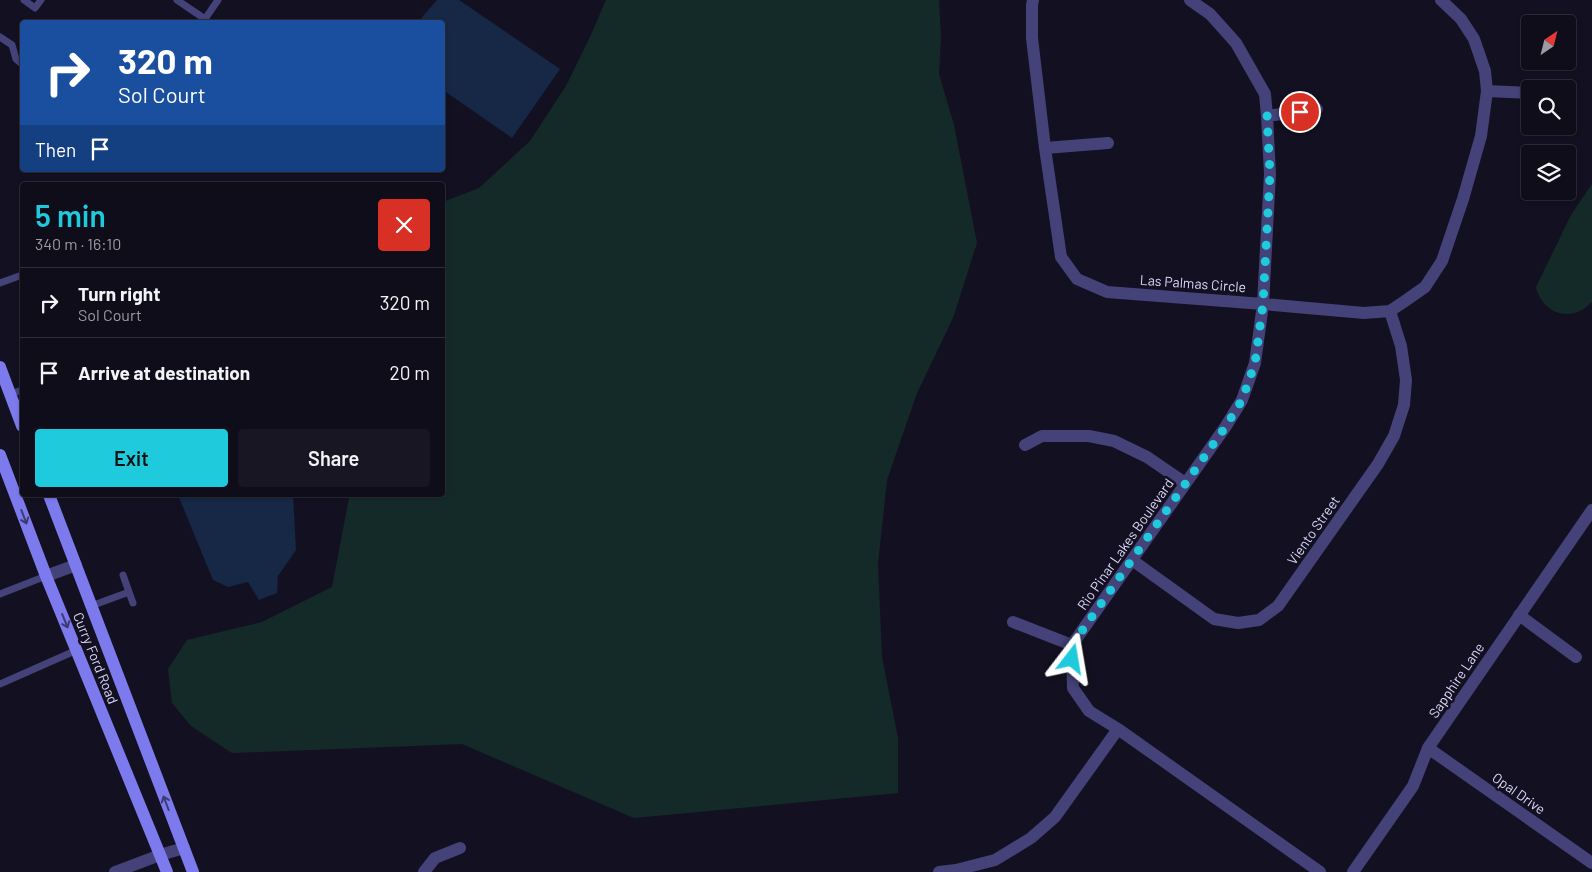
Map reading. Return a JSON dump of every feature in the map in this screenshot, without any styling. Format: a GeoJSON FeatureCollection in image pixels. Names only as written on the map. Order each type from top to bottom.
{"type":"FeatureCollection","features":[{"type":"Feature","properties":{"kind":"street","name":"Las Palmas Circle"},"geometry":{"type":"LineString","coordinates":[[1033,0],[1032,38],[1045,148],[1061,256],[1077,279],[1107,292],[1364,313],[1390,311]]}},
{"type":"Feature","properties":{"kind":"street","name":"Rio Pinar Lakes Boulevard"},"geometry":{"type":"LineString","coordinates":[[1072,645],[1242,400],[1255,363],[1263,304],[1270,174],[1265,94],[1236,43],[1210,14],[1190,0]]}},
{"type":"Feature","properties":{"kind":"street"},"geometry":{"type":"LineString","coordinates":[[1390,311],[1425,287],[1442,261],[1463,199],[1481,136],[1487,91],[1485,71],[1474,40],[1461,19],[1441,0]]}},
{"type":"Feature","properties":{"kind":"street"},"geometry":{"type":"LineString","coordinates":[[1487,91],[1521,92]]}},
{"type":"Feature","properties":{"kind":"street"},"geometry":{"type":"LineString","coordinates":[[1267,116],[1317,109]]}},
{"type":"Feature","properties":{"kind":"street"},"geometry":{"type":"LineString","coordinates":[[1045,148],[1108,143]]}},
{"type":"Feature","properties":{"kind":"street","name":"Viento Street"},"geometry":{"type":"LineString","coordinates":[[1132,560],[1214,618],[1238,623],[1259,620],[1278,606],[1378,464],[1394,436],[1404,405],[1406,380],[1401,346],[1390,311]]}},
{"type":"Feature","properties":{"kind":"street"},"geometry":{"type":"LineString","coordinates":[[0,367],[16,392],[20,415]]}},
{"type":"Feature","properties":{"kind":"street"},"geometry":{"type":"LineString","coordinates":[[1025,445],[1042,436],[1089,436],[1114,441],[1147,457],[1185,483]]}},
{"type":"Feature","properties":{"kind":"street","name":"Curry Ford Road"},"geometry":{"type":"LineString","coordinates":[[0,455],[46,576],[167,872]]}},
{"type":"Feature","properties":{"kind":"street","name":"Curry Ford Road"},"geometry":{"type":"LineString","coordinates":[[50,497],[193,872]]}},
{"type":"Feature","properties":{"kind":"street","name":"Sapphire Lane"},"geometry":{"type":"LineString","coordinates":[[1353,872],[1412,786],[1428,748],[1592,510]]}},
{"type":"Feature","properties":{"kind":"street"},"geometry":{"type":"LineString","coordinates":[[46,576],[76,565]]}},
{"type":"Feature","properties":{"kind":"street"},"geometry":{"type":"LineString","coordinates":[[1519,615],[1576,657]]}},
{"type":"Feature","properties":{"kind":"street"},"geometry":{"type":"LineString","coordinates":[[1013,622],[1072,645],[1073,688],[1089,710],[1320,872]]}},
{"type":"Feature","properties":{"kind":"street"},"geometry":{"type":"LineString","coordinates":[[939,872],[956,870],[995,860],[1031,838],[1055,817],[1118,729]]}},
{"type":"Feature","properties":{"kind":"street","name":"Opal Drive"},"geometry":{"type":"LineString","coordinates":[[1428,748],[1592,863]]}},
{"type":"Feature","properties":{"kind":"street"},"geometry":{"type":"LineString","coordinates":[[115,872],[184,848]]}},
{"type":"Feature","properties":{"kind":"street"},"geometry":{"type":"LineString","coordinates":[[424,872],[435,858],[460,848]]}},
{"type":"Feature","properties":{"kind":"lane"},"geometry":{"type":"LineString","coordinates":[[24,0],[35,8],[41,0]]}},
{"type":"Feature","properties":{"kind":"lane"},"geometry":{"type":"LineString","coordinates":[[177,0],[205,19],[218,0]]}},
{"type":"Feature","properties":{"kind":"lane"},"geometry":{"type":"LineString","coordinates":[[0,37],[12,45],[16,59],[20,62]]}},
{"type":"Feature","properties":{"kind":"lane"},"geometry":{"type":"LineString","coordinates":[[0,283],[20,276]]}},
{"type":"Feature","properties":{"kind":"lane"},"geometry":{"type":"LineString","coordinates":[[122,575],[133,603]]}},
{"type":"Feature","properties":{"kind":"lane"},"geometry":{"type":"LineString","coordinates":[[0,594],[46,576]]}},
{"type":"Feature","properties":{"kind":"lane"},"geometry":{"type":"LineString","coordinates":[[91,606],[129,592]]}},
{"type":"Feature","properties":{"kind":"lane"},"geometry":{"type":"LineString","coordinates":[[0,684],[77,650]]}},
{"type":"Feature","properties":{"kind":"green space"},"geometry":{"type":"Polygon","coordinates":[[[606,0],[939,0],[941,37],[939,74],[954,125],[977,243],[953,318],[917,393],[887,480],[878,564],[882,657],[898,738],[898,793],[634,818],[462,744],[232,753],[191,726],[172,703],[168,669],[187,640],[262,622],[332,587],[349,497],[445,497],[445,201],[479,188],[530,141],[566,86],[606,0]]]}},
{"type":"Feature","properties":{"kind":"green space"},"geometry":{"type":"Polygon","coordinates":[[[1592,184],[1592,302],[1574,313],[1560,313],[1542,301],[1536,287],[1571,215],[1592,184]]]}},
{"type":"Feature","properties":{"kind":"water"},"geometry":{"type":"Polygon","coordinates":[[[437,0],[459,0],[560,69],[512,138],[445,91],[445,20],[420,20],[437,0]]]}},
{"type":"Feature","properties":{"kind":"water"},"geometry":{"type":"Polygon","coordinates":[[[179,497],[293,497],[296,550],[278,576],[277,593],[259,600],[248,582],[228,587],[213,580],[179,497]]]}},
{"type":"Feature","properties":{"kind":"route"},"geometry":{"type":"LineString","coordinates":[[1072,659],[1072,645],[1226,426],[1242,400],[1255,363],[1263,304],[1270,174],[1267,116],[1300,112]]}}]}
